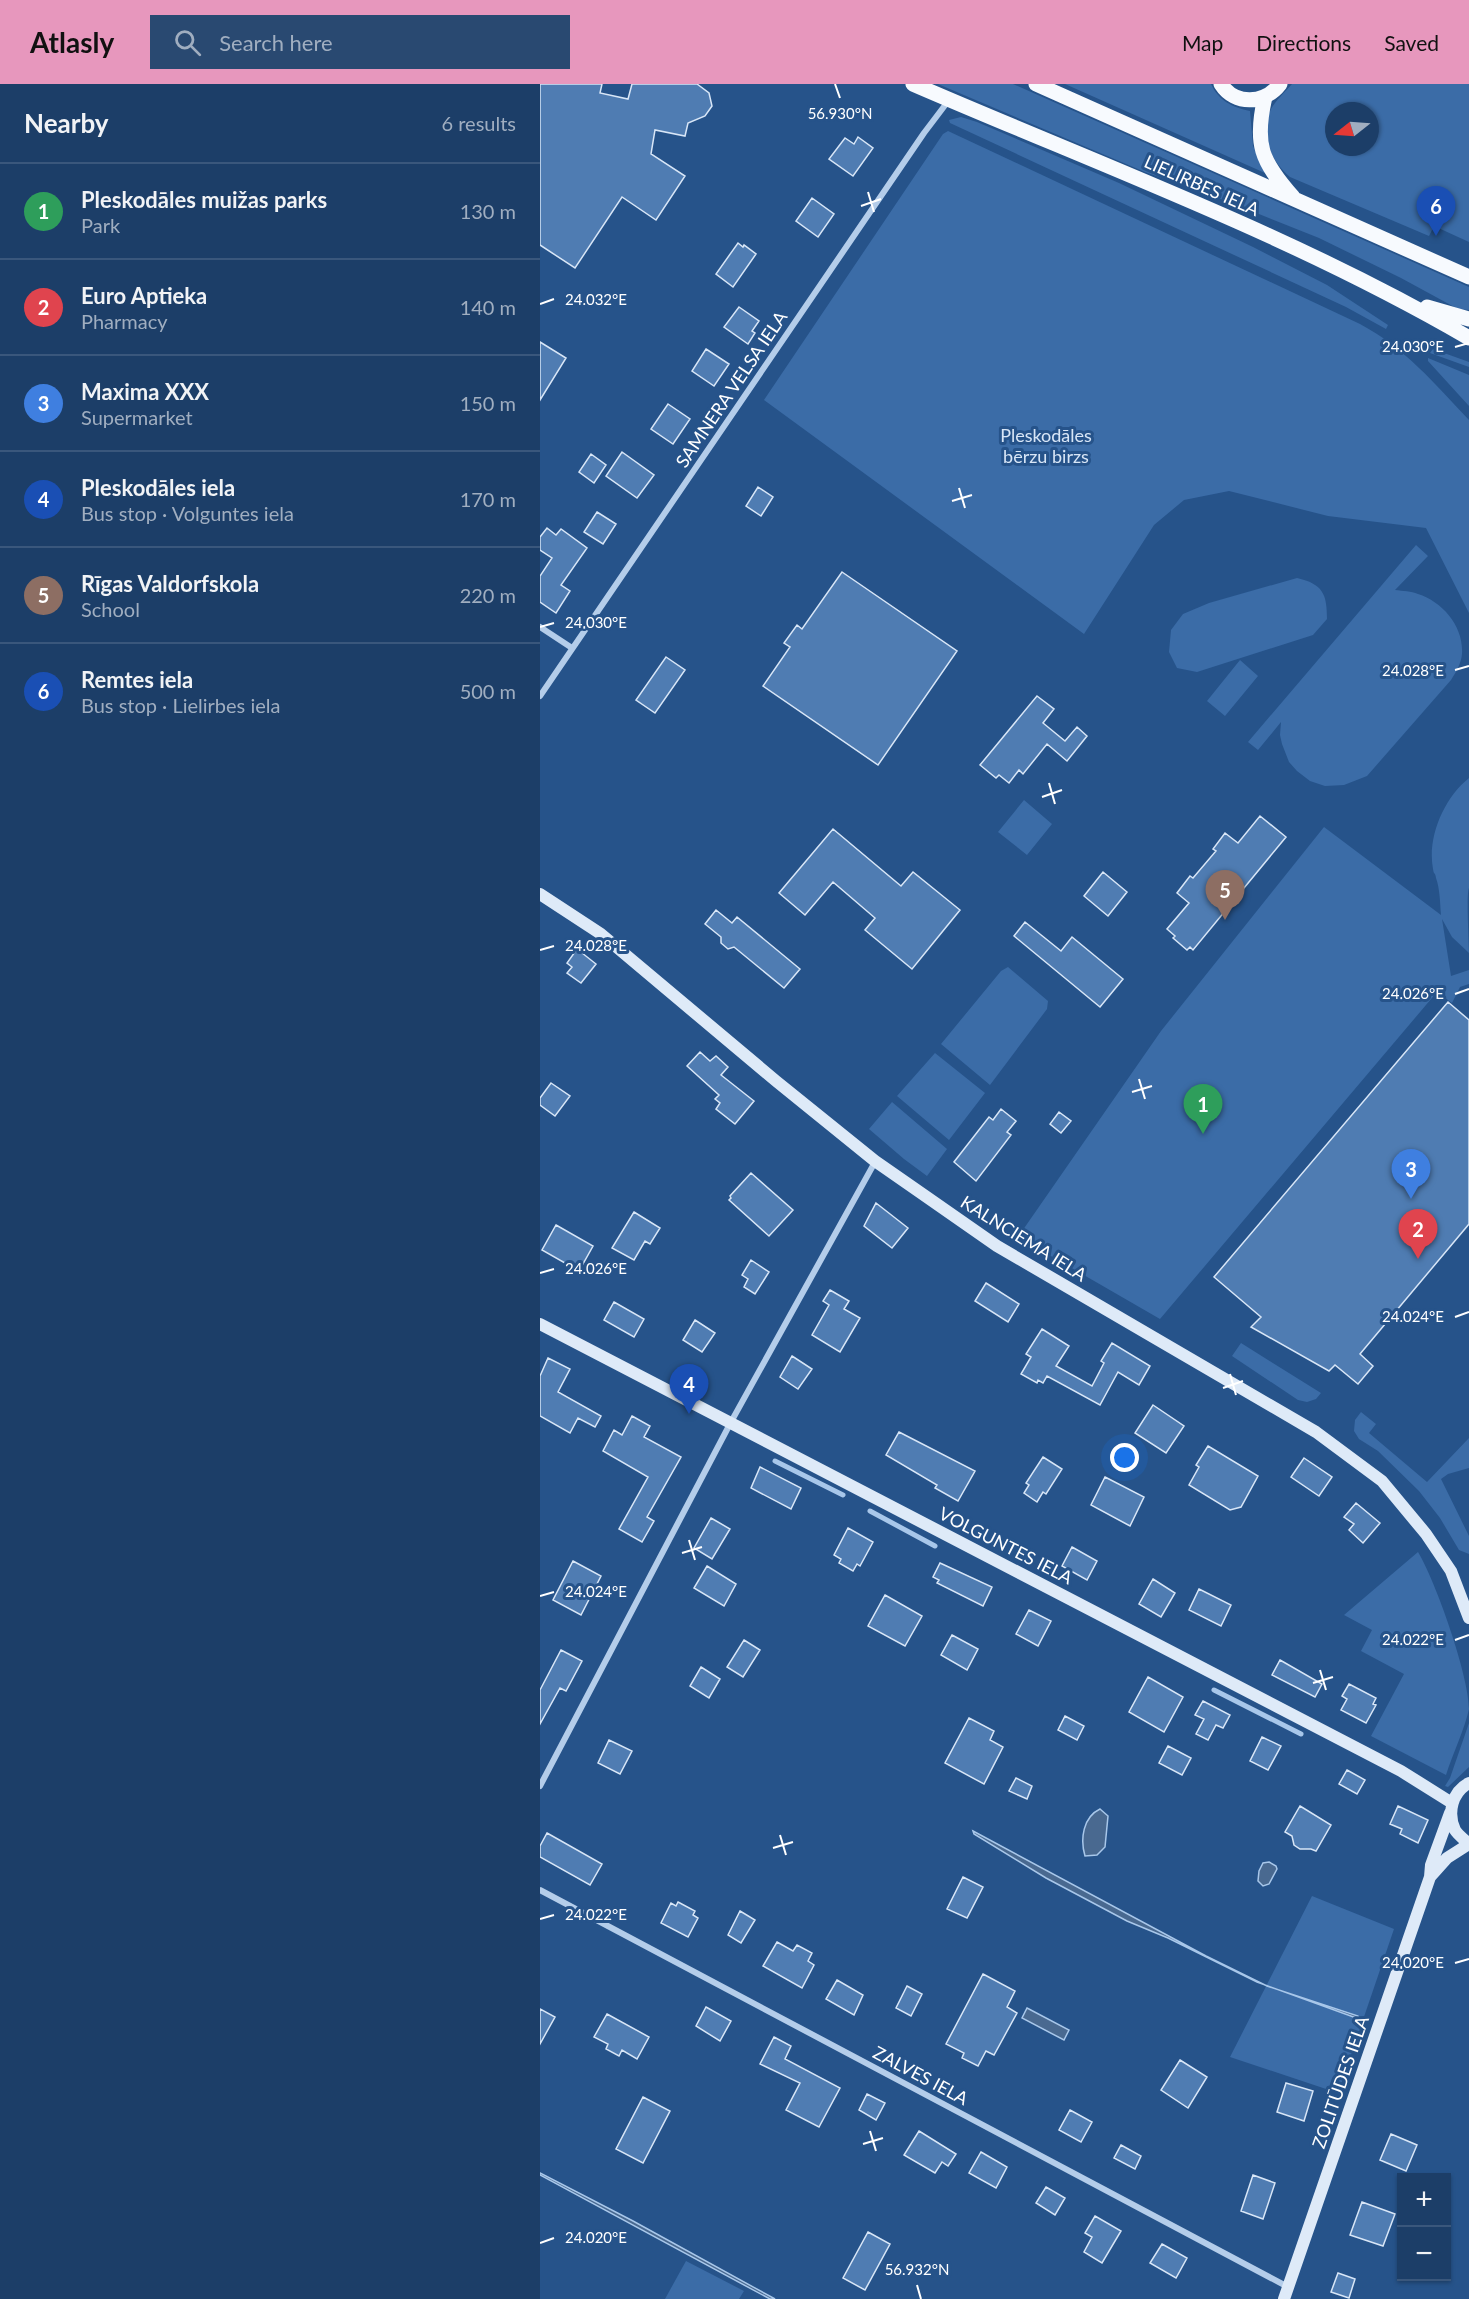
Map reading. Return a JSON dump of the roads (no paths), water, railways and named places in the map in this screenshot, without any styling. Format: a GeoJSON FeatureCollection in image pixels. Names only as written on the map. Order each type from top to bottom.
{"type":"FeatureCollection","features":[{"type":"Feature","properties":{"kind":"main road","name":"LIELIRBES IELA"},"geometry":{"type":"LineString","coordinates":[[913,84],[1184,197],[1339,267],[1407,302],[1469,338]]}},
{"type":"Feature","properties":{"kind":"main road","name":"LIELIRBES IELA"},"geometry":{"type":"LineString","coordinates":[[1036,84],[1469,277]]}},
{"type":"Feature","properties":{"kind":"main road"},"geometry":{"type":"LineString","coordinates":[[1221,84],[1239,98],[1257,100],[1266,97],[1280,84]]}},
{"type":"Feature","properties":{"kind":"main road"},"geometry":{"type":"LineString","coordinates":[[1266,97],[1259,134],[1262,148],[1276,177],[1297,201]]}},
{"type":"Feature","properties":{"kind":"main road"},"geometry":{"type":"LineString","coordinates":[[1407,302],[1469,319]]}},
{"type":"Feature","properties":{"kind":"street","name":"SAMNERA VELSA IELA"},"geometry":{"type":"LineString","coordinates":[[540,696],[912,150],[949,100]]}},
{"type":"Feature","properties":{"kind":"street"},"geometry":{"type":"LineString","coordinates":[[540,627],[572,648]]}},
{"type":"Feature","properties":{"kind":"street","name":"KALNCIEMA IELA"},"geometry":{"type":"LineString","coordinates":[[540,894],[601,934],[767,1074],[875,1161],[997,1246],[1316,1432],[1382,1481],[1426,1534],[1451,1571],[1469,1618]]}},
{"type":"Feature","properties":{"kind":"street"},"geometry":{"type":"LineString","coordinates":[[540,1786],[731,1422],[875,1161]]}},
{"type":"Feature","properties":{"kind":"street","name":"VOLGUNTES IELA"},"geometry":{"type":"LineString","coordinates":[[540,1324],[1401,1771],[1451,1808]]}},
{"type":"Feature","properties":{"kind":"street"},"geometry":{"type":"LineString","coordinates":[[1469,1783],[1456,1794],[1451,1808],[1456,1831],[1469,1844]]}},
{"type":"Feature","properties":{"kind":"street","name":"ZOLITŪDES IELA"},"geometry":{"type":"LineString","coordinates":[[1286,2293],[1430,1877],[1431,1865],[1451,1808]]}},
{"type":"Feature","properties":{"kind":"street","name":"ZOLITŪDES IELA"},"geometry":{"type":"LineString","coordinates":[[1430,1877],[1447,1857],[1469,1844]]}},
{"type":"Feature","properties":{"kind":"street","name":"ZALVES IELA"},"geometry":{"type":"LineString","coordinates":[[540,1890],[1286,2293]]}},
{"type":"Feature","properties":{"kind":"waterway"},"geometry":{"type":"LineString","coordinates":[[775,1461],[843,1495]]}},
{"type":"Feature","properties":{"kind":"waterway"},"geometry":{"type":"LineString","coordinates":[[870,1511],[935,1546]]}},
{"type":"Feature","properties":{"kind":"waterway"},"geometry":{"type":"LineString","coordinates":[[1214,1690],[1301,1734]]}},
{"type":"Feature","properties":{"kind":"place","name":"Remtes iela"},"geometry":{"type":"Point","coordinates":[1436,236]}},
{"type":"Feature","properties":{"kind":"place","name":"Rīgas Valdorfskola"},"geometry":{"type":"Point","coordinates":[1225,920]}},
{"type":"Feature","properties":{"kind":"place","name":"Pleskodāles muižas parks"},"geometry":{"type":"Point","coordinates":[1203,1134]}},
{"type":"Feature","properties":{"kind":"place","name":"Maxima XXX"},"geometry":{"type":"Point","coordinates":[1411,1199]}},
{"type":"Feature","properties":{"kind":"place","name":"Euro Aptieka"},"geometry":{"type":"Point","coordinates":[1418,1259]}},
{"type":"Feature","properties":{"kind":"place","name":"Pleskodāles iela"},"geometry":{"type":"Point","coordinates":[689,1414]}},
{"type":"Feature","properties":{"kind":"park label","name":"Pleskodāles bērzu birzs"},"geometry":{"type":"Point","coordinates":[1046,445]}}]}
